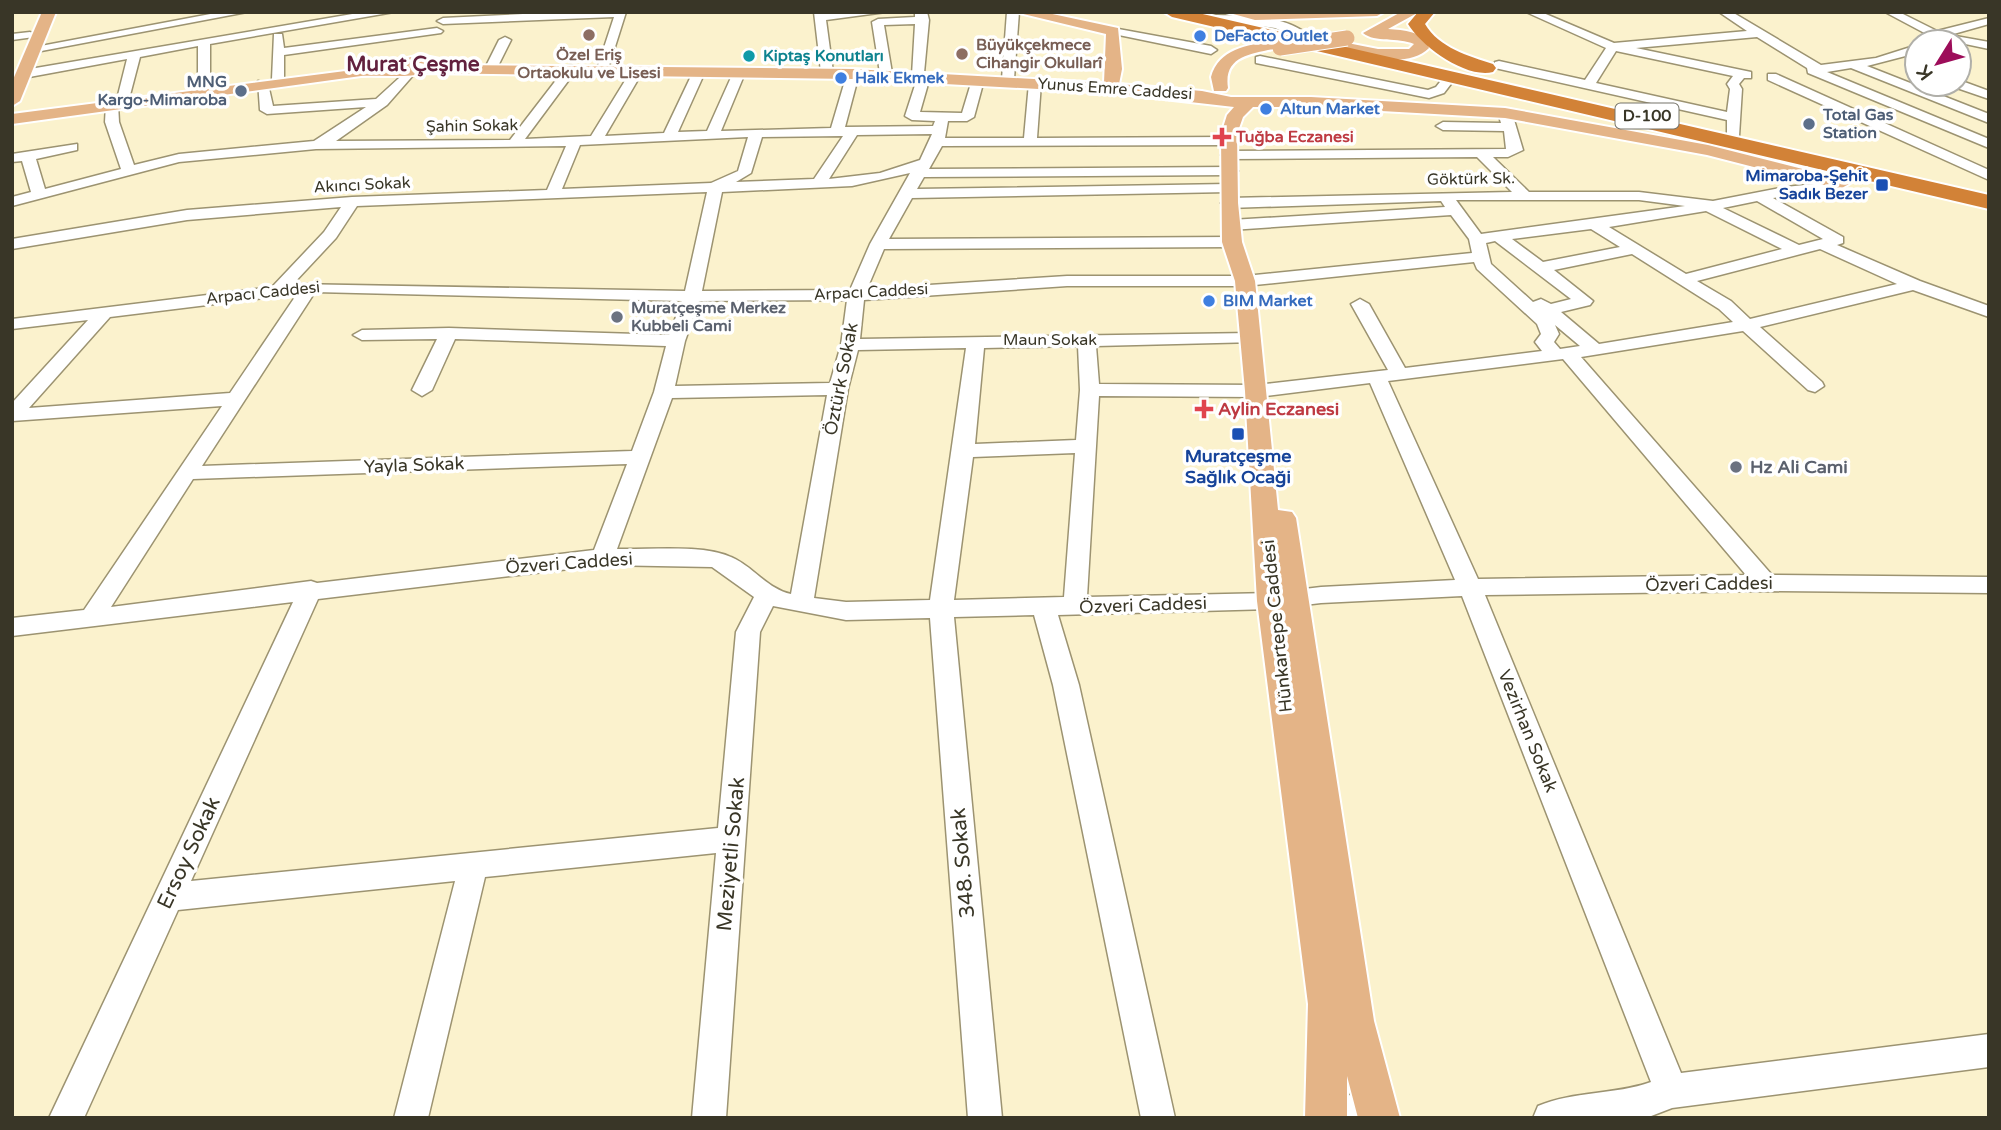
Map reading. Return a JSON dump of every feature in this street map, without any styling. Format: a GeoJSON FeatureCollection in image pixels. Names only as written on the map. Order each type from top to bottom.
{"type":"FeatureCollection","features":[{"type":"Feature","properties":{"kind":"highway","name":"D-100"},"geometry":{"type":"LineString","coordinates":[[1172,12],[1451,76],[1847,178],[1936,190],[1988,191]]}},
{"type":"Feature","properties":{"kind":"highway","name":"D-100"},"geometry":{"type":"LineString","coordinates":[[1193,12],[1225,15],[1305,38],[1339,39],[1732,127],[1899,174],[1949,173],[1988,191]]}},
{"type":"Feature","properties":{"kind":"highway"},"geometry":{"type":"LineString","coordinates":[[1427,12],[1416,24],[1423,36],[1463,59],[1502,73],[1732,127]]}},
{"type":"Feature","properties":{"kind":"highway"},"geometry":{"type":"LineString","coordinates":[[1847,178],[1879,190],[1923,196],[1988,191]]}},
{"type":"Feature","properties":{"kind":"highway"},"geometry":{"type":"LineString","coordinates":[[1879,190],[1936,190]]}},
{"type":"Feature","properties":{"kind":"main road"},"geometry":{"type":"LineString","coordinates":[[33,42],[39,12]]}},
{"type":"Feature","properties":{"kind":"main road"},"geometry":{"type":"LineString","coordinates":[[12,101],[16,69],[49,12]]}},
{"type":"Feature","properties":{"kind":"main road"},"geometry":{"type":"LineString","coordinates":[[1022,12],[1113,31],[1111,87]]}},
{"type":"Feature","properties":{"kind":"main road"},"geometry":{"type":"LineString","coordinates":[[1225,15],[1377,12]]}},
{"type":"Feature","properties":{"kind":"main road"},"geometry":{"type":"LineString","coordinates":[[1339,39],[1398,12]]}},
{"type":"Feature","properties":{"kind":"main road"},"geometry":{"type":"LineString","coordinates":[[1370,33],[1412,12]]}},
{"type":"Feature","properties":{"kind":"main road"},"geometry":{"type":"LineString","coordinates":[[1218,93],[1219,71],[1226,59],[1239,52],[1370,33],[1404,34],[1420,42],[1422,48],[1413,53],[1394,54],[1339,39]]}},
{"type":"Feature","properties":{"kind":"main road"},"geometry":{"type":"LineString","coordinates":[[1276,46],[1242,59],[1232,73],[1248,94],[1507,120],[1708,150],[1847,178]]}},
{"type":"Feature","properties":{"kind":"main road"},"geometry":{"type":"LineString","coordinates":[[12,118],[204,89],[415,65],[604,66],[886,73],[1486,109],[1513,102],[1510,95],[1495,87]]}},
{"type":"Feature","properties":{"kind":"main road","name":"Yunus Emre Caddesi"},"geometry":{"type":"LineString","coordinates":[[415,65],[921,76],[1111,87]]}},
{"type":"Feature","properties":{"kind":"main road"},"geometry":{"type":"LineString","coordinates":[[12,113],[270,82]]}},
{"type":"Feature","properties":{"kind":"main road","name":"Hünkartepe Caddesi"},"geometry":{"type":"LineString","coordinates":[[1218,93],[1229,165],[1232,233],[1245,281],[1328,1004],[1326,1118]]}},
{"type":"Feature","properties":{"kind":"main road"},"geometry":{"type":"LineString","coordinates":[[1229,165],[1235,115],[1248,94]]}},
{"type":"Feature","properties":{"kind":"main road"},"geometry":{"type":"LineString","coordinates":[[1282,599],[1354,1021],[1379,1118]]}},
{"type":"Feature","properties":{"kind":"street"},"geometry":{"type":"LineString","coordinates":[[12,37],[33,42],[117,29],[176,16],[242,12]]}},
{"type":"Feature","properties":{"kind":"street"},"geometry":{"type":"LineString","coordinates":[[270,12],[281,28],[267,110],[382,102]]}},
{"type":"Feature","properties":{"kind":"street"},"geometry":{"type":"LineString","coordinates":[[827,72],[820,15],[881,12]]}},
{"type":"Feature","properties":{"kind":"street"},"geometry":{"type":"LineString","coordinates":[[1007,79],[1013,12]]}},
{"type":"Feature","properties":{"kind":"street"},"geometry":{"type":"LineString","coordinates":[[1531,12],[1613,47],[1715,67],[1745,79],[1853,65],[1903,54]]}},
{"type":"Feature","properties":{"kind":"street"},"geometry":{"type":"LineString","coordinates":[[1724,12],[1815,69],[1989,144]]}},
{"type":"Feature","properties":{"kind":"street"},"geometry":{"type":"LineString","coordinates":[[1890,12],[1922,28]]}},
{"type":"Feature","properties":{"kind":"street"},"geometry":{"type":"LineString","coordinates":[[16,69],[134,55],[382,13]]}},
{"type":"Feature","properties":{"kind":"street"},"geometry":{"type":"LineString","coordinates":[[278,52],[443,21],[621,13],[604,66]]}},
{"type":"Feature","properties":{"kind":"street"},"geometry":{"type":"LineString","coordinates":[[1962,15],[1986,21]]}},
{"type":"Feature","properties":{"kind":"street"},"geometry":{"type":"LineString","coordinates":[[176,16],[188,45]]}},
{"type":"Feature","properties":{"kind":"street"},"geometry":{"type":"LineString","coordinates":[[886,73],[878,22],[922,16],[921,76],[912,116],[939,130],[1229,165]]}},
{"type":"Feature","properties":{"kind":"street"},"geometry":{"type":"LineString","coordinates":[[316,145],[333,138],[382,102],[415,65],[443,21]]}},
{"type":"Feature","properties":{"kind":"street"},"geometry":{"type":"LineString","coordinates":[[1970,28],[1986,21]]}},
{"type":"Feature","properties":{"kind":"street"},"geometry":{"type":"LineString","coordinates":[[1113,31],[1211,51]]}},
{"type":"Feature","properties":{"kind":"street"},"geometry":{"type":"LineString","coordinates":[[1613,47],[1759,33]]}},
{"type":"Feature","properties":{"kind":"street"},"geometry":{"type":"LineString","coordinates":[[492,66],[505,40]]}},
{"type":"Feature","properties":{"kind":"street"},"geometry":{"type":"LineString","coordinates":[[204,42],[204,89]]}},
{"type":"Feature","properties":{"kind":"street"},"geometry":{"type":"LineString","coordinates":[[1588,86],[1613,47]]}},
{"type":"Feature","properties":{"kind":"street"},"geometry":{"type":"LineString","coordinates":[[129,170],[112,122],[134,55]]}},
{"type":"Feature","properties":{"kind":"street"},"geometry":{"type":"LineString","coordinates":[[1889,58],[1903,63]]}},
{"type":"Feature","properties":{"kind":"street"},"geometry":{"type":"LineString","coordinates":[[1259,60],[1429,94],[1440,90],[1451,76]]}},
{"type":"Feature","properties":{"kind":"street"},"geometry":{"type":"LineString","coordinates":[[1499,65],[1588,86],[1732,127],[1745,79]]}},
{"type":"Feature","properties":{"kind":"street"},"geometry":{"type":"LineString","coordinates":[[1853,65],[1989,119]]}},
{"type":"Feature","properties":{"kind":"street"},"geometry":{"type":"LineString","coordinates":[[514,144],[571,69]]}},
{"type":"Feature","properties":{"kind":"street"},"geometry":{"type":"LineString","coordinates":[[596,140],[637,71]]}},
{"type":"Feature","properties":{"kind":"street"},"geometry":{"type":"LineString","coordinates":[[669,137],[699,72]]}},
{"type":"Feature","properties":{"kind":"street"},"geometry":{"type":"LineString","coordinates":[[712,135],[739,73]]}},
{"type":"Feature","properties":{"kind":"street"},"geometry":{"type":"LineString","coordinates":[[837,131],[853,74]]}},
{"type":"Feature","properties":{"kind":"street"},"geometry":{"type":"LineString","coordinates":[[1771,77],[1988,191]]}},
{"type":"Feature","properties":{"kind":"street"},"geometry":{"type":"LineString","coordinates":[[939,130],[967,117],[978,80]]}},
{"type":"Feature","properties":{"kind":"street"},"geometry":{"type":"LineString","coordinates":[[1030,142],[1035,83]]}},
{"type":"Feature","properties":{"kind":"street"},"geometry":{"type":"LineString","coordinates":[[716,186],[867,180],[920,168],[1229,165],[1516,150],[1507,120],[1443,126]]}},
{"type":"Feature","properties":{"kind":"street","name":"Şahin Sokak"},"geometry":{"type":"LineString","coordinates":[[12,202],[129,170],[206,155],[316,145],[514,144],[756,133],[939,130]]}},
{"type":"Feature","properties":{"kind":"street","name":"Öztürk Sokak"},"geometry":{"type":"LineString","coordinates":[[801,604],[838,389],[850,345],[856,295],[878,244],[939,130]]}},
{"type":"Feature","properties":{"kind":"street"},"geometry":{"type":"LineString","coordinates":[[819,183],[853,131]]}},
{"type":"Feature","properties":{"kind":"street"},"geometry":{"type":"LineString","coordinates":[[716,186],[744,173],[756,133]]}},
{"type":"Feature","properties":{"kind":"street"},"geometry":{"type":"LineString","coordinates":[[554,194],[575,141]]}},
{"type":"Feature","properties":{"kind":"street"},"geometry":{"type":"LineString","coordinates":[[39,195],[20,157],[72,148]]}},
{"type":"Feature","properties":{"kind":"street"},"geometry":{"type":"LineString","coordinates":[[1482,153],[1525,196]]}},
{"type":"Feature","properties":{"kind":"street"},"geometry":{"type":"LineString","coordinates":[[905,194],[1066,188],[1229,165]]}},
{"type":"Feature","properties":{"kind":"street","name":"Göktürk Sk."},"geometry":{"type":"LineString","coordinates":[[1229,165],[1445,196],[1639,196],[1710,206]]}},
{"type":"Feature","properties":{"kind":"street"},"geometry":{"type":"LineString","coordinates":[[1477,239],[1710,206],[1847,178]]}},
{"type":"Feature","properties":{"kind":"street"},"geometry":{"type":"LineString","coordinates":[[603,557],[664,392],[676,341],[692,296],[716,186]]}},
{"type":"Feature","properties":{"kind":"street","name":"Akıncı Sokak"},"geometry":{"type":"LineString","coordinates":[[12,244],[187,215],[352,202],[716,186]]}},
{"type":"Feature","properties":{"kind":"street"},"geometry":{"type":"LineString","coordinates":[[1445,196],[1477,239],[1483,266],[1545,322],[1550,334],[1766,583]]}},
{"type":"Feature","properties":{"kind":"street"},"geometry":{"type":"LineString","coordinates":[[1684,279],[1837,240],[1759,196]]}},
{"type":"Feature","properties":{"kind":"street"},"geometry":{"type":"LineString","coordinates":[[278,290],[330,235],[352,202]]}},
{"type":"Feature","properties":{"kind":"street"},"geometry":{"type":"LineString","coordinates":[[1710,206],[1797,250]]}},
{"type":"Feature","properties":{"kind":"street"},"geometry":{"type":"LineString","coordinates":[[878,244],[1232,233],[1457,211]]}},
{"type":"Feature","properties":{"kind":"street"},"geometry":{"type":"LineString","coordinates":[[1594,224],[1684,279],[1750,324],[1815,386]]}},
{"type":"Feature","properties":{"kind":"street"},"geometry":{"type":"LineString","coordinates":[[1498,236],[1584,301],[1548,310]]}},
{"type":"Feature","properties":{"kind":"street"},"geometry":{"type":"LineString","coordinates":[[1821,244],[1914,285],[1989,312]]}},
{"type":"Feature","properties":{"kind":"street"},"geometry":{"type":"LineString","coordinates":[[1539,268],[1634,249]]}},
{"type":"Feature","properties":{"kind":"street"},"geometry":{"type":"LineString","coordinates":[[1481,258],[1548,310],[1561,346]]}},
{"type":"Feature","properties":{"kind":"street","name":"Arpacı Caddesi"},"geometry":{"type":"LineString","coordinates":[[12,324],[310,287],[692,296],[856,295],[1067,281],[1245,281],[1481,258]]}},
{"type":"Feature","properties":{"kind":"street"},"geometry":{"type":"LineString","coordinates":[[1090,390],[1257,390],[1387,374],[1561,346],[1594,349],[1750,324],[1914,285]]}},
{"type":"Feature","properties":{"kind":"street"},"geometry":{"type":"LineString","coordinates":[[91,618],[233,399],[310,287]]}},
{"type":"Feature","properties":{"kind":"street","name":"Vezirhan Sokak"},"geometry":{"type":"LineString","coordinates":[[1360,304],[1672,1091]]}},
{"type":"Feature","properties":{"kind":"street"},"geometry":{"type":"LineString","coordinates":[[14,415],[106,312]]}},
{"type":"Feature","properties":{"kind":"street"},"geometry":{"type":"LineString","coordinates":[[362,335],[449,333],[676,341]]}},
{"type":"Feature","properties":{"kind":"street"},"geometry":{"type":"LineString","coordinates":[[422,390],[449,333]]}},
{"type":"Feature","properties":{"kind":"street","name":"Maun Sokak"},"geometry":{"type":"LineString","coordinates":[[850,345],[1251,338]]}},
{"type":"Feature","properties":{"kind":"street"},"geometry":{"type":"LineString","coordinates":[[1075,607],[1090,390],[1087,340]]}},
{"type":"Feature","properties":{"kind":"street","name":"348. Sokak"},"geometry":{"type":"LineString","coordinates":[[976,341],[964,451],[941,609],[985,1118]]}},
{"type":"Feature","properties":{"kind":"street"},"geometry":{"type":"LineString","coordinates":[[664,392],[838,389]]}},
{"type":"Feature","properties":{"kind":"street"},"geometry":{"type":"LineString","coordinates":[[14,415],[233,399]]}},
{"type":"Feature","properties":{"kind":"street"},"geometry":{"type":"LineString","coordinates":[[964,451],[1086,446]]}},
{"type":"Feature","properties":{"kind":"street","name":"Yayla Sokak"},"geometry":{"type":"LineString","coordinates":[[187,473],[641,457]]}},
{"type":"Feature","properties":{"kind":"street","name":"Özveri Caddesi"},"geometry":{"type":"LineString","coordinates":[[12,627],[311,589],[603,557],[714,559],[729,563],[751,584],[767,594],[801,604],[846,611],[1044,609],[1427,592],[1470,587],[1766,583],[1989,585]]}},
{"type":"Feature","properties":{"kind":"street","name":"Ersoy Sokak"},"geometry":{"type":"LineString","coordinates":[[66,1118],[311,589]]}},
{"type":"Feature","properties":{"kind":"street","name":"Meziyetli Sokak"},"geometry":{"type":"LineString","coordinates":[[709,1118],[748,632],[767,594]]}},
{"type":"Feature","properties":{"kind":"street"},"geometry":{"type":"LineString","coordinates":[[1044,609],[1066,685],[1158,1118]]}},
{"type":"Feature","properties":{"kind":"street"},"geometry":{"type":"LineString","coordinates":[[169,897],[732,839]]}},
{"type":"Feature","properties":{"kind":"street"},"geometry":{"type":"LineString","coordinates":[[411,1118],[473,866]]}},
{"type":"Feature","properties":{"kind":"street"},"geometry":{"type":"LineString","coordinates":[[1550,1118],[1629,1113],[1672,1091],[1989,1050]]}},
{"type":"Feature","properties":{"kind":"street"},"geometry":{"type":"LineString","coordinates":[[1337,1118],[1349,1112],[1369,1118]]}},
{"type":"Feature","properties":{"kind":"place","name":"Özel Eriş Ortaokulu ve Lisesi"},"geometry":{"type":"Point","coordinates":[589,35]}},
{"type":"Feature","properties":{"kind":"place","name":"DeFacto Outlet"},"geometry":{"type":"Point","coordinates":[1200,36]}},
{"type":"Feature","properties":{"kind":"place","name":"Büyükçekmece Cihangir Okullarî"},"geometry":{"type":"Point","coordinates":[962,54]}},
{"type":"Feature","properties":{"kind":"place","name":"Kiptaş Konutları"},"geometry":{"type":"Point","coordinates":[749,56]}},
{"type":"Feature","properties":{"kind":"place","name":"Halk Ekmek"},"geometry":{"type":"Point","coordinates":[841,78]}},
{"type":"Feature","properties":{"kind":"place","name":"MNG Kargo-Mimaroba"},"geometry":{"type":"Point","coordinates":[241,91]}},
{"type":"Feature","properties":{"kind":"place","name":"Altun Market"},"geometry":{"type":"Point","coordinates":[1266,109]}},
{"type":"Feature","properties":{"kind":"place","name":"Total Gas Station"},"geometry":{"type":"Point","coordinates":[1809,124]}},
{"type":"Feature","properties":{"kind":"place","name":"Tuğba Eczanesi"},"geometry":{"type":"Point","coordinates":[1222,137]}},
{"type":"Feature","properties":{"kind":"place","name":"Mimaroba-Şehit Sadık Bezer"},"geometry":{"type":"Point","coordinates":[1882,185]}},
{"type":"Feature","properties":{"kind":"place","name":"BIM Market"},"geometry":{"type":"Point","coordinates":[1209,301]}},
{"type":"Feature","properties":{"kind":"place","name":"Muratçeşme Merkez Kubbeli Cami"},"geometry":{"type":"Point","coordinates":[617,317]}},
{"type":"Feature","properties":{"kind":"place","name":"Aylin Eczanesi"},"geometry":{"type":"Point","coordinates":[1204,409]}},
{"type":"Feature","properties":{"kind":"place","name":"Muratçeşme Sağlık Ocaği"},"geometry":{"type":"Point","coordinates":[1238,434]}},
{"type":"Feature","properties":{"kind":"place","name":"Hz Ali Cami"},"geometry":{"type":"Point","coordinates":[1736,467]}},
{"type":"Feature","properties":{"kind":"district","name":"Murat Çeşme"},"geometry":{"type":"Point","coordinates":[413,64]}}]}
